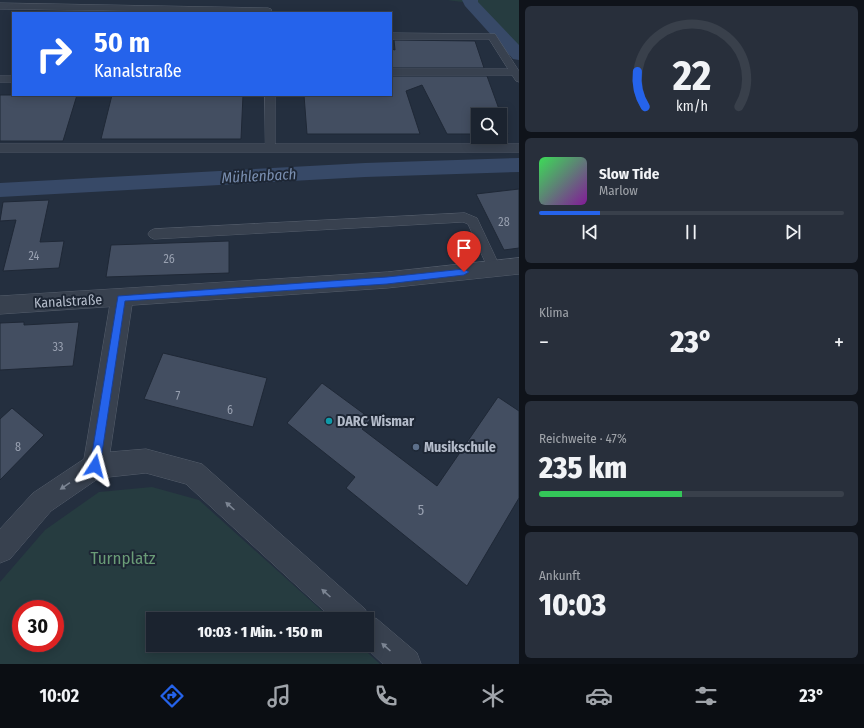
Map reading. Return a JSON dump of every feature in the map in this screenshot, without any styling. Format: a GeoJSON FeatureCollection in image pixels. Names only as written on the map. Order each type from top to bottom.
{"type":"FeatureCollection","features":[{"type":"Feature","properties":{"kind":"street","name":"Kanalstraße"},"geometry":{"type":"LineString","coordinates":[[0,304],[122,298],[387,280],[519,266]]}},
{"type":"Feature","properties":{"kind":"street"},"geometry":{"type":"LineString","coordinates":[[95,466],[122,298]]}},
{"type":"Feature","properties":{"kind":"street"},"geometry":{"type":"LineString","coordinates":[[0,549],[42,502],[95,466],[146,461],[193,473],[348,612]]}},
{"type":"Feature","properties":{"kind":"street"},"geometry":{"type":"LineString","coordinates":[[374,635],[406,664]]}},
{"type":"Feature","properties":{"kind":"lane"},"geometry":{"type":"LineString","coordinates":[[0,6],[268,12]]}},
{"type":"Feature","properties":{"kind":"lane"},"geometry":{"type":"LineString","coordinates":[[392,36],[492,36],[517,75]]}},
{"type":"Feature","properties":{"kind":"lane"},"geometry":{"type":"LineString","coordinates":[[392,72],[517,75]]}},
{"type":"Feature","properties":{"kind":"lane"},"geometry":{"type":"LineString","coordinates":[[0,79],[12,80]]}},
{"type":"Feature","properties":{"kind":"lane"},"geometry":{"type":"LineString","coordinates":[[270,96],[270,148]]}},
{"type":"Feature","properties":{"kind":"lane"},"geometry":{"type":"LineString","coordinates":[[0,148],[519,148]]}},
{"type":"Feature","properties":{"kind":"lane"},"geometry":{"type":"LineString","coordinates":[[154,234],[465,217],[473,221],[495,269]]}},
{"type":"Feature","properties":{"kind":"green space"},"geometry":{"type":"Polygon","coordinates":[[[447,0],[519,0],[519,55],[470,3],[447,0]]]}},
{"type":"Feature","properties":{"kind":"green space","name":"Turnplatz"},"geometry":{"type":"Polygon","coordinates":[[[152,487],[199,500],[323,612],[146,612],[146,652],[367,652],[380,664],[0,664],[0,582],[45,530],[99,492],[152,487]]]}},
{"type":"Feature","properties":{"kind":"building"},"geometry":{"type":"Polygon","coordinates":[[[394,40],[475,41],[484,68],[392,68],[392,49],[395,50],[394,40]]]}},
{"type":"Feature","properties":{"kind":"building"},"geometry":{"type":"Polygon","coordinates":[[[392,76],[487,76],[499,108],[471,108],[471,134],[447,134],[422,85],[406,91],[420,134],[307,134],[304,96],[392,96],[392,76]]]}},
{"type":"Feature","properties":{"kind":"building"},"geometry":{"type":"Polygon","coordinates":[[[0,95],[77,96],[63,141],[0,141],[0,95]]]}},
{"type":"Feature","properties":{"kind":"building"},"geometry":{"type":"Polygon","coordinates":[[[112,96],[243,96],[241,139],[101,139],[112,96]]]}},
{"type":"Feature","properties":{"kind":"building"},"geometry":{"type":"Polygon","coordinates":[[[519,189],[519,248],[504,250],[476,194],[519,189]]]}},
{"type":"Feature","properties":{"kind":"building"},"geometry":{"type":"Polygon","coordinates":[[[49,200],[40,242],[64,241],[59,268],[3,271],[16,220],[0,221],[3,202],[49,200]]]}},
{"type":"Feature","properties":{"kind":"building"},"geometry":{"type":"Polygon","coordinates":[[[229,241],[229,273],[106,277],[111,245],[229,241]]]}},
{"type":"Feature","properties":{"kind":"building"},"geometry":{"type":"Polygon","coordinates":[[[24,322],[24,325],[79,322],[73,366],[0,370],[0,323],[24,322]]]}},
{"type":"Feature","properties":{"kind":"building"},"geometry":{"type":"Polygon","coordinates":[[[163,353],[267,378],[253,427],[144,399],[163,353]]]}},
{"type":"Feature","properties":{"kind":"building"},"geometry":{"type":"Polygon","coordinates":[[[322,383],[371,419],[362,429],[437,486],[498,397],[519,411],[519,498],[467,586],[346,488],[355,477],[287,423],[322,383]]]}},
{"type":"Feature","properties":{"kind":"building"},"geometry":{"type":"Polygon","coordinates":[[[12,408],[44,435],[0,480],[0,419],[12,408]]]}},
{"type":"Feature","properties":{"kind":"waterway","name":"Mühlenbach"},"geometry":{"type":"LineString","coordinates":[[470,0],[470,3],[519,55]]}},
{"type":"Feature","properties":{"kind":"waterway","name":"Mühlenbach"},"geometry":{"type":"LineString","coordinates":[[0,190],[365,170],[519,165]]}},
{"type":"Feature","properties":{"kind":"place","name":"DARC Wismar"},"geometry":{"type":"Point","coordinates":[329,421]}},
{"type":"Feature","properties":{"kind":"place","name":"Musikschule"},"geometry":{"type":"Point","coordinates":[416,447]}},
{"type":"Feature","properties":{"kind":"route"},"geometry":{"type":"LineString","coordinates":[[95,466],[122,298],[311,286],[464,272]]}}]}
